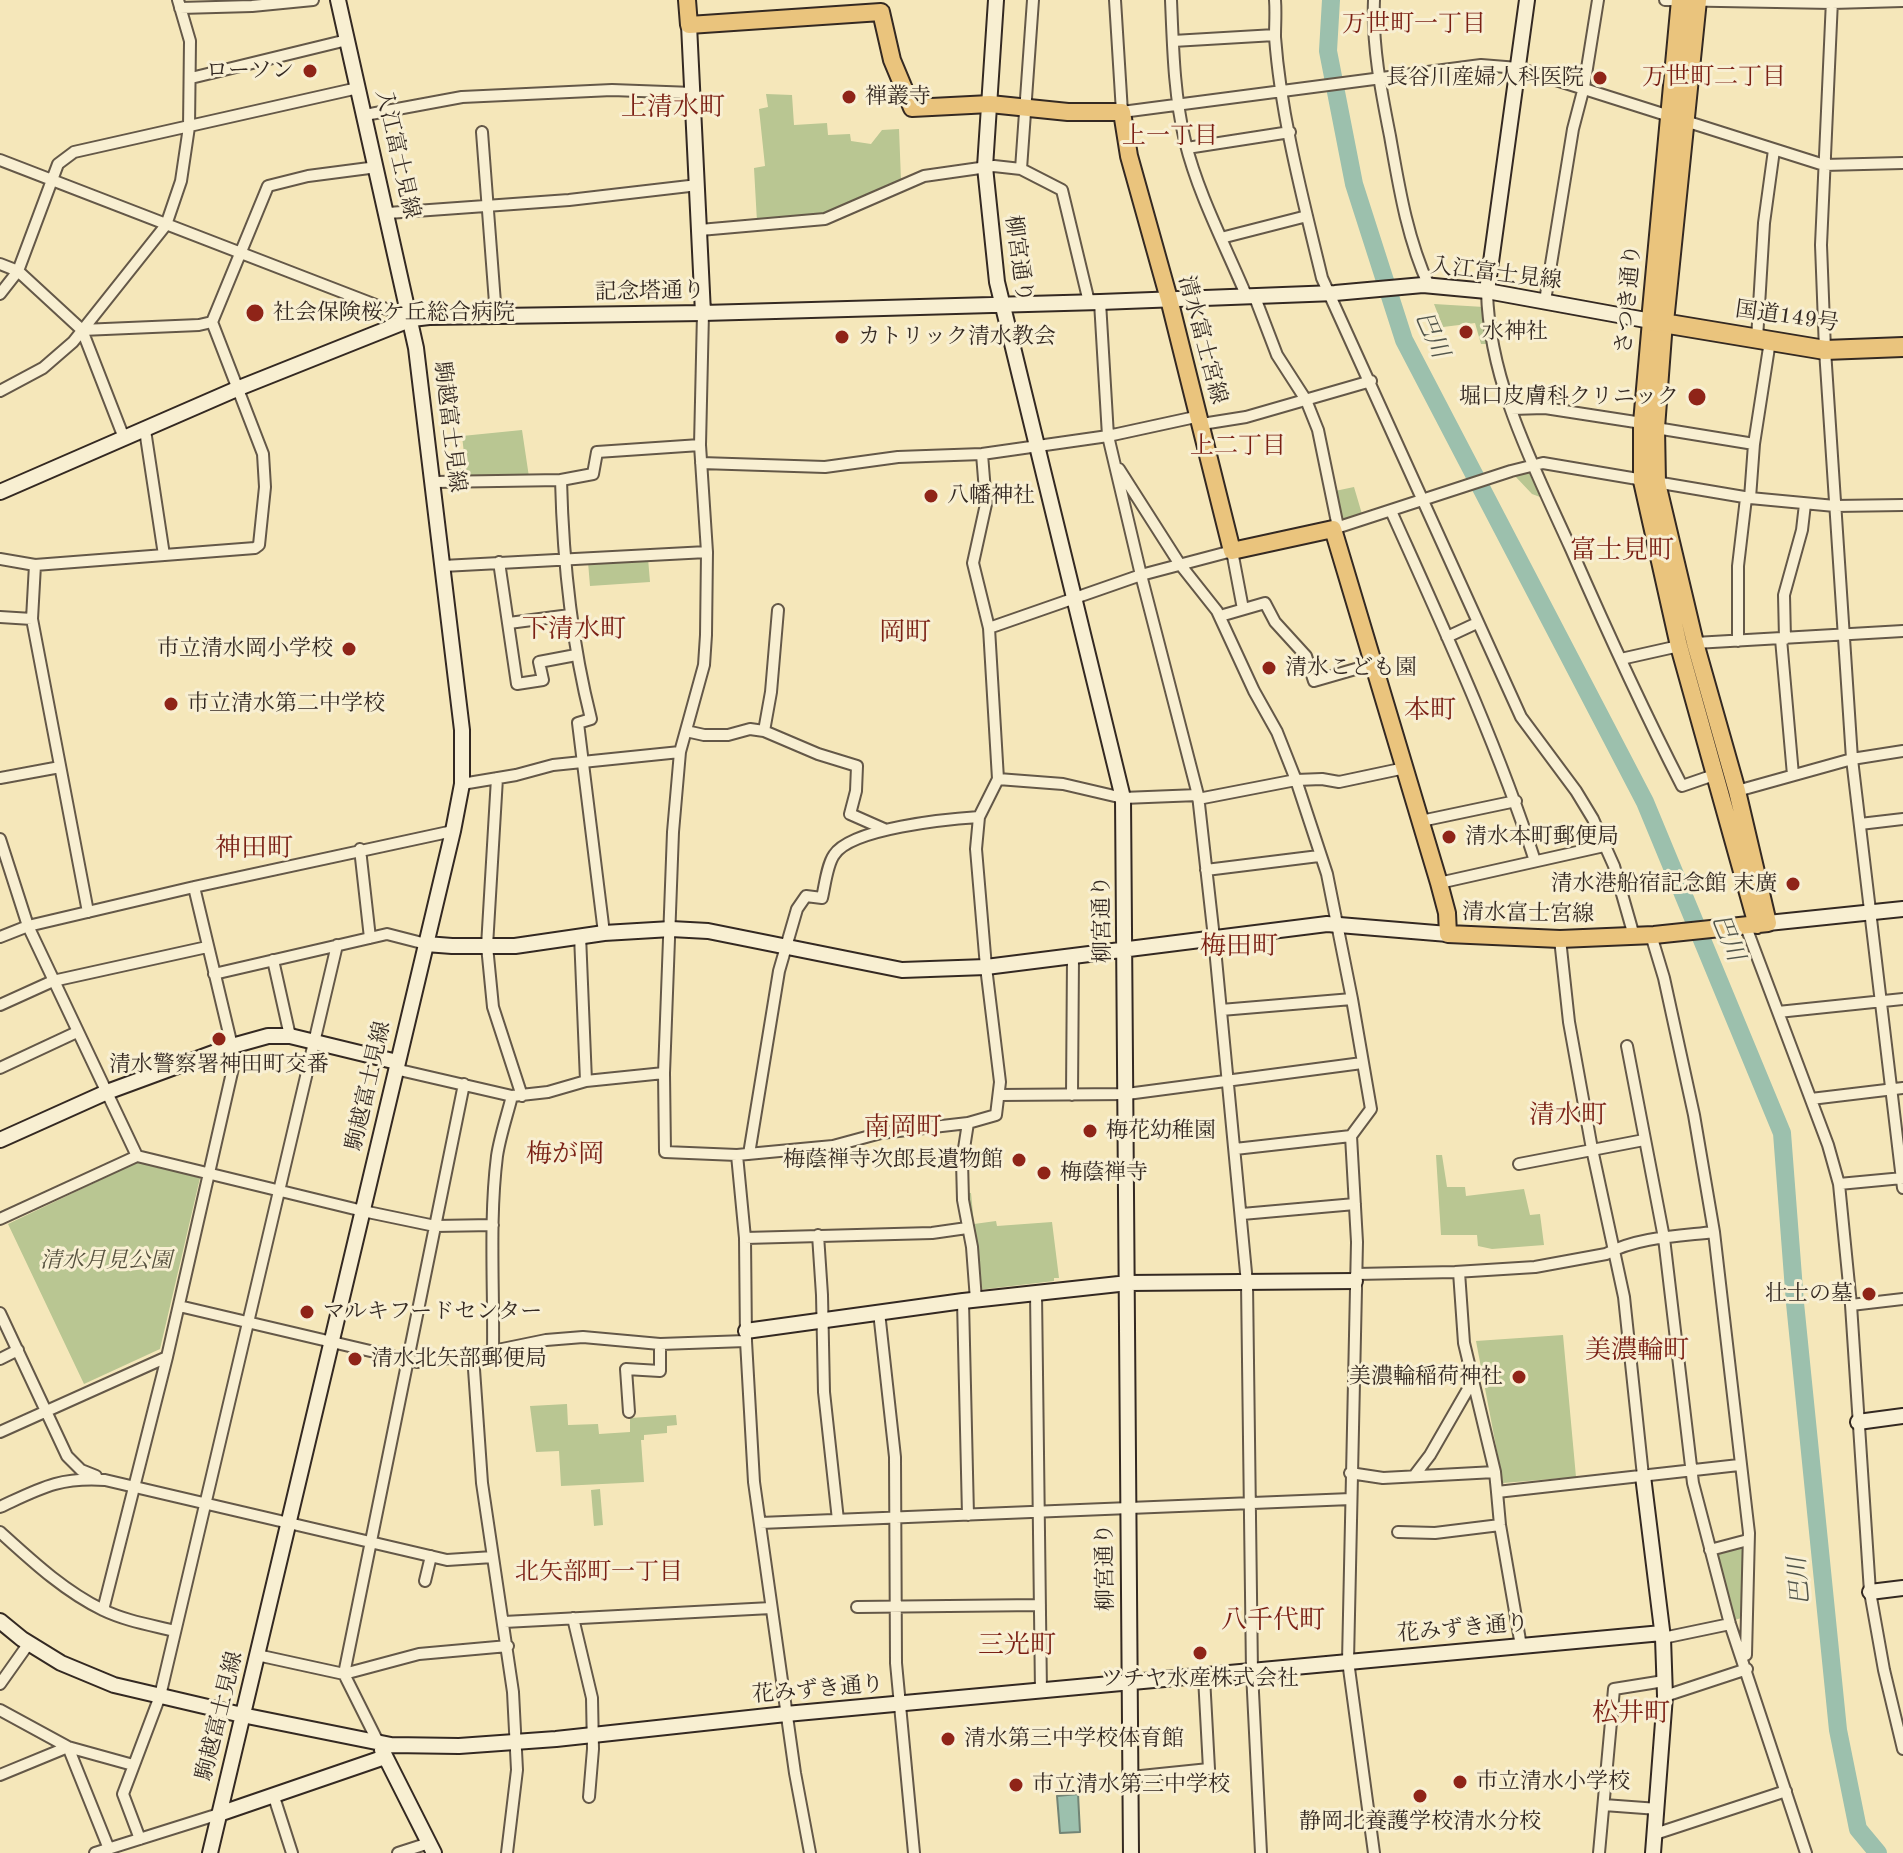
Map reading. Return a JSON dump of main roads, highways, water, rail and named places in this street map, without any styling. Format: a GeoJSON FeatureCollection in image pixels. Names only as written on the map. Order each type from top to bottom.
{"type":"FeatureCollection","features":[{"type":"Feature","properties":{"kind":"highway","name":"さつき通り"},"geometry":{"type":"LineString","coordinates":[[1658,321],[1677,120],[1684,1]]}},
{"type":"Feature","properties":{"kind":"highway","name":"国道149号"},"geometry":{"type":"LineString","coordinates":[[1658,321],[1825,350],[1903,347]]}},
{"type":"Feature","properties":{"kind":"main road"},"geometry":{"type":"LineString","coordinates":[[687,0],[689,25],[882,6]]}},
{"type":"Feature","properties":{"kind":"main road","name":"清水富士宮線"},"geometry":{"type":"LineString","coordinates":[[882,6],[892,60],[912,108],[990,104],[1068,112],[1122,112],[1129,156],[1201,420],[1232,551],[1336,528],[1439,883],[1447,913],[1448,934],[1560,939],[1753,925]]}},
{"type":"Feature","properties":{"kind":"main road","name":"さつき通り"},"geometry":{"type":"LineString","coordinates":[[1658,321],[1649,425],[1649,482],[1687,645],[1726,782],[1753,925]]}},
{"type":"Feature","properties":{"kind":"waterway","name":"巴川"},"geometry":{"type":"LineString","coordinates":[[1331,0],[1328,51],[1354,184],[1404,340],[1645,802],[1782,1133],[1795,1303],[1838,1730],[1858,1829],[1878,1853]]}},
{"type":"Feature","properties":{"kind":"place","name":"ローソン"},"geometry":{"type":"Point","coordinates":[310,71]}},
{"type":"Feature","properties":{"kind":"place","name":"長谷川産婦人科医院"},"geometry":{"type":"Point","coordinates":[1600,78]}},
{"type":"Feature","properties":{"kind":"place","name":"禅叢寺"},"geometry":{"type":"Point","coordinates":[849,97]}},
{"type":"Feature","properties":{"kind":"place","name":"社会保険桜ケ丘総合病院"},"geometry":{"type":"Point","coordinates":[255,313]}},
{"type":"Feature","properties":{"kind":"place","name":"水神社"},"geometry":{"type":"Point","coordinates":[1466,332]}},
{"type":"Feature","properties":{"kind":"place","name":"カトリック清水教会"},"geometry":{"type":"Point","coordinates":[842,337]}},
{"type":"Feature","properties":{"kind":"place","name":"堀口皮膚科クリニック"},"geometry":{"type":"Point","coordinates":[1697,397]}},
{"type":"Feature","properties":{"kind":"place","name":"八幡神社"},"geometry":{"type":"Point","coordinates":[931,496]}},
{"type":"Feature","properties":{"kind":"place","name":"市立清水岡小学校"},"geometry":{"type":"Point","coordinates":[349,649]}},
{"type":"Feature","properties":{"kind":"place","name":"清水こども園"},"geometry":{"type":"Point","coordinates":[1269,668]}},
{"type":"Feature","properties":{"kind":"place","name":"市立清水第二中学校"},"geometry":{"type":"Point","coordinates":[171,704]}},
{"type":"Feature","properties":{"kind":"place","name":"清水本町郵便局"},"geometry":{"type":"Point","coordinates":[1449,837]}},
{"type":"Feature","properties":{"kind":"place","name":"清水港船宿記念館 末廣"},"geometry":{"type":"Point","coordinates":[1793,884]}},
{"type":"Feature","properties":{"kind":"place","name":"清水警察署神田町交番"},"geometry":{"type":"Point","coordinates":[219,1039]}},
{"type":"Feature","properties":{"kind":"place","name":"梅花幼稚園"},"geometry":{"type":"Point","coordinates":[1090,1131]}},
{"type":"Feature","properties":{"kind":"place","name":"梅蔭禅寺次郎長遺物館"},"geometry":{"type":"Point","coordinates":[1019,1160]}},
{"type":"Feature","properties":{"kind":"place","name":"梅蔭禅寺"},"geometry":{"type":"Point","coordinates":[1044,1173]}},
{"type":"Feature","properties":{"kind":"place","name":"壮士の墓"},"geometry":{"type":"Point","coordinates":[1869,1294]}},
{"type":"Feature","properties":{"kind":"place","name":"マルキフードセンター"},"geometry":{"type":"Point","coordinates":[307,1312]}},
{"type":"Feature","properties":{"kind":"place","name":"清水北矢部郵便局"},"geometry":{"type":"Point","coordinates":[355,1359]}},
{"type":"Feature","properties":{"kind":"place","name":"美濃輪稲荷神社"},"geometry":{"type":"Point","coordinates":[1519,1377]}},
{"type":"Feature","properties":{"kind":"place","name":"ツチヤ水産株式会社"},"geometry":{"type":"Point","coordinates":[1200,1653]}},
{"type":"Feature","properties":{"kind":"place","name":"清水第三中学校体育館"},"geometry":{"type":"Point","coordinates":[948,1739]}},
{"type":"Feature","properties":{"kind":"place","name":"市立清水小学校"},"geometry":{"type":"Point","coordinates":[1460,1782]}},
{"type":"Feature","properties":{"kind":"place","name":"市立清水第三中学校"},"geometry":{"type":"Point","coordinates":[1016,1785]}},
{"type":"Feature","properties":{"kind":"place","name":"静岡北養護学校清水分校"},"geometry":{"type":"Point","coordinates":[1420,1796]}},
{"type":"Feature","properties":{"kind":"district","name":"万世町一丁目"},"geometry":{"type":"Point","coordinates":[1414,25]}},
{"type":"Feature","properties":{"kind":"district","name":"万世町二丁目"},"geometry":{"type":"Point","coordinates":[1714,78]}},
{"type":"Feature","properties":{"kind":"district","name":"上清水町"},"geometry":{"type":"Point","coordinates":[673,108]}},
{"type":"Feature","properties":{"kind":"district","name":"上一丁目"},"geometry":{"type":"Point","coordinates":[1170,137]}},
{"type":"Feature","properties":{"kind":"district","name":"上二丁目"},"geometry":{"type":"Point","coordinates":[1238,447]}},
{"type":"Feature","properties":{"kind":"district","name":"富士見町"},"geometry":{"type":"Point","coordinates":[1622,551]}},
{"type":"Feature","properties":{"kind":"district","name":"下清水町"},"geometry":{"type":"Point","coordinates":[574,630]}},
{"type":"Feature","properties":{"kind":"district","name":"岡町"},"geometry":{"type":"Point","coordinates":[905,633]}},
{"type":"Feature","properties":{"kind":"district","name":"本町"},"geometry":{"type":"Point","coordinates":[1430,711]}},
{"type":"Feature","properties":{"kind":"district","name":"神田町"},"geometry":{"type":"Point","coordinates":[254,849]}},
{"type":"Feature","properties":{"kind":"district","name":"梅田町"},"geometry":{"type":"Point","coordinates":[1239,947]}},
{"type":"Feature","properties":{"kind":"district","name":"清水町"},"geometry":{"type":"Point","coordinates":[1568,1116]}},
{"type":"Feature","properties":{"kind":"district","name":"南岡町"},"geometry":{"type":"Point","coordinates":[903,1128]}},
{"type":"Feature","properties":{"kind":"district","name":"梅が岡"},"geometry":{"type":"Point","coordinates":[565,1155]}},
{"type":"Feature","properties":{"kind":"district","name":"美濃輪町"},"geometry":{"type":"Point","coordinates":[1637,1351]}},
{"type":"Feature","properties":{"kind":"district","name":"北矢部町一丁目"},"geometry":{"type":"Point","coordinates":[599,1573]}},
{"type":"Feature","properties":{"kind":"district","name":"八千代町"},"geometry":{"type":"Point","coordinates":[1273,1621]}},
{"type":"Feature","properties":{"kind":"district","name":"三光町"},"geometry":{"type":"Point","coordinates":[1017,1646]}},
{"type":"Feature","properties":{"kind":"district","name":"松井町"},"geometry":{"type":"Point","coordinates":[1631,1714]}},
{"type":"Feature","properties":{"kind":"park label","name":"清水月見公園"},"geometry":{"type":"Point","coordinates":[106,1261]}}]}
